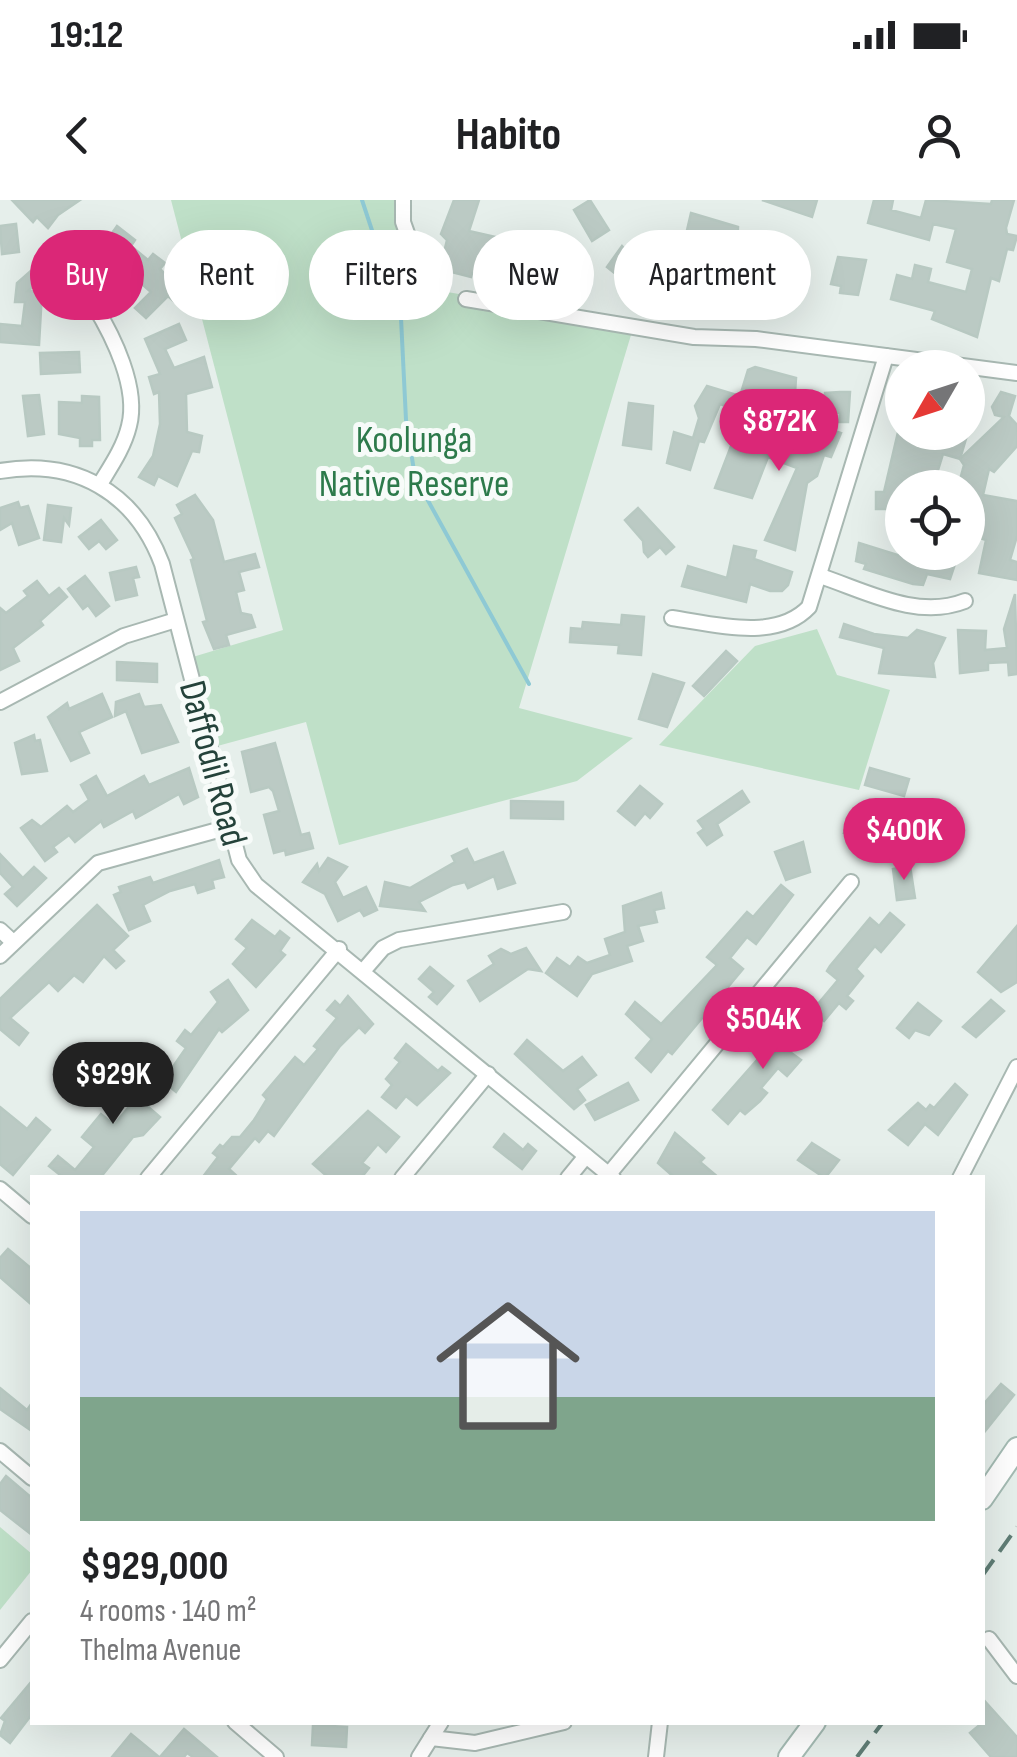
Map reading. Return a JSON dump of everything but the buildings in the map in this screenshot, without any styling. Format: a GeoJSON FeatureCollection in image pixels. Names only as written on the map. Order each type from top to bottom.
{"type":"FeatureCollection","features":[{"type":"Feature","properties":{"kind":"main road"},"geometry":{"type":"LineString","coordinates":[[985,1491],[1017,1448]]}},
{"type":"Feature","properties":{"kind":"main road"},"geometry":{"type":"LineString","coordinates":[[789,1757],[814,1725]]}},
{"type":"Feature","properties":{"kind":"street"},"geometry":{"type":"LineString","coordinates":[[402,200],[406,230]]}},
{"type":"Feature","properties":{"kind":"street"},"geometry":{"type":"LineString","coordinates":[[466,299],[694,337],[756,339],[885,356]]}},
{"type":"Feature","properties":{"kind":"street"},"geometry":{"type":"LineString","coordinates":[[100,484],[124,444],[131,408],[115,343],[102,320]]}},
{"type":"Feature","properties":{"kind":"street"},"geometry":{"type":"LineString","coordinates":[[672,618],[749,628],[785,622],[808,607],[885,359]]}},
{"type":"Feature","properties":{"kind":"street"},"geometry":{"type":"LineString","coordinates":[[985,369],[1017,373]]}},
{"type":"Feature","properties":{"kind":"street","name":"Daffodil Road"},"geometry":{"type":"LineString","coordinates":[[0,471],[51,468],[100,484],[128,506],[147,530],[162,564],[239,860],[256,885],[339,949],[610,1175]]}},
{"type":"Feature","properties":{"kind":"street"},"geometry":{"type":"LineString","coordinates":[[820,576],[916,608],[945,608],[965,601]]}},
{"type":"Feature","properties":{"kind":"street"},"geometry":{"type":"LineString","coordinates":[[0,702],[124,636],[176,620]]}},
{"type":"Feature","properties":{"kind":"street"},"geometry":{"type":"LineString","coordinates":[[0,956],[98,863],[230,827]]}},
{"type":"Feature","properties":{"kind":"street"},"geometry":{"type":"LineString","coordinates":[[612,1175],[851,882]]}},
{"type":"Feature","properties":{"kind":"street"},"geometry":{"type":"LineString","coordinates":[[364,970],[383,948],[399,940],[562,912]]}},
{"type":"Feature","properties":{"kind":"street"},"geometry":{"type":"LineString","coordinates":[[0,930],[13,942]]}},
{"type":"Feature","properties":{"kind":"street"},"geometry":{"type":"LineString","coordinates":[[151,1175],[339,949]]}},
{"type":"Feature","properties":{"kind":"street"},"geometry":{"type":"LineString","coordinates":[[962,1175],[1017,1067]]}},
{"type":"Feature","properties":{"kind":"street"},"geometry":{"type":"LineString","coordinates":[[404,1175],[488,1074]]}},
{"type":"Feature","properties":{"kind":"street"},"geometry":{"type":"LineString","coordinates":[[570,1175],[586,1156]]}},
{"type":"Feature","properties":{"kind":"street"},"geometry":{"type":"LineString","coordinates":[[0,1189],[30,1214]]}},
{"type":"Feature","properties":{"kind":"street"},"geometry":{"type":"LineString","coordinates":[[0,1451],[30,1476]]}},
{"type":"Feature","properties":{"kind":"street"},"geometry":{"type":"LineString","coordinates":[[0,1660],[30,1623]]}},
{"type":"Feature","properties":{"kind":"street"},"geometry":{"type":"LineString","coordinates":[[989,1639],[1017,1676]]}},
{"type":"Feature","properties":{"kind":"street"},"geometry":{"type":"LineString","coordinates":[[239,1725],[276,1757]]}},
{"type":"Feature","properties":{"kind":"street"},"geometry":{"type":"LineString","coordinates":[[419,1757],[439,1725]]}},
{"type":"Feature","properties":{"kind":"street"},"geometry":{"type":"LineString","coordinates":[[431,1738],[475,1743],[551,1725]]}},
{"type":"Feature","properties":{"kind":"street"},"geometry":{"type":"LineString","coordinates":[[656,1757],[660,1725]]}},
{"type":"Feature","properties":{"kind":"green space","name":"Koolunga Native Reserve"},"geometry":{"type":"Polygon","coordinates":[[[171,200],[403,200],[411,230],[309,230],[309,320],[453,320],[453,293],[473,297],[473,320],[594,318],[634,325],[519,708],[633,738],[577,781],[339,845],[306,722],[210,748],[186,659],[283,630],[202,320],[289,320],[289,230],[179,230],[171,200]]]}},
{"type":"Feature","properties":{"kind":"green space"},"geometry":{"type":"Polygon","coordinates":[[[817,629],[837,675],[890,690],[859,790],[659,745],[755,646],[817,629]]]}},
{"type":"Feature","properties":{"kind":"green space"},"geometry":{"type":"Polygon","coordinates":[[[0,1527],[30,1552],[30,1572],[0,1610],[0,1527]]]}},
{"type":"Feature","properties":{"kind":"waterway"},"geometry":{"type":"LineString","coordinates":[[362,200],[401,318],[406,420],[415,477],[529,684]]}},
{"type":"Feature","properties":{"kind":"railway"},"geometry":{"type":"LineString","coordinates":[[985,1572],[1017,1527]]}},
{"type":"Feature","properties":{"kind":"railway"},"geometry":{"type":"LineString","coordinates":[[857,1757],[881,1725]]}}]}
